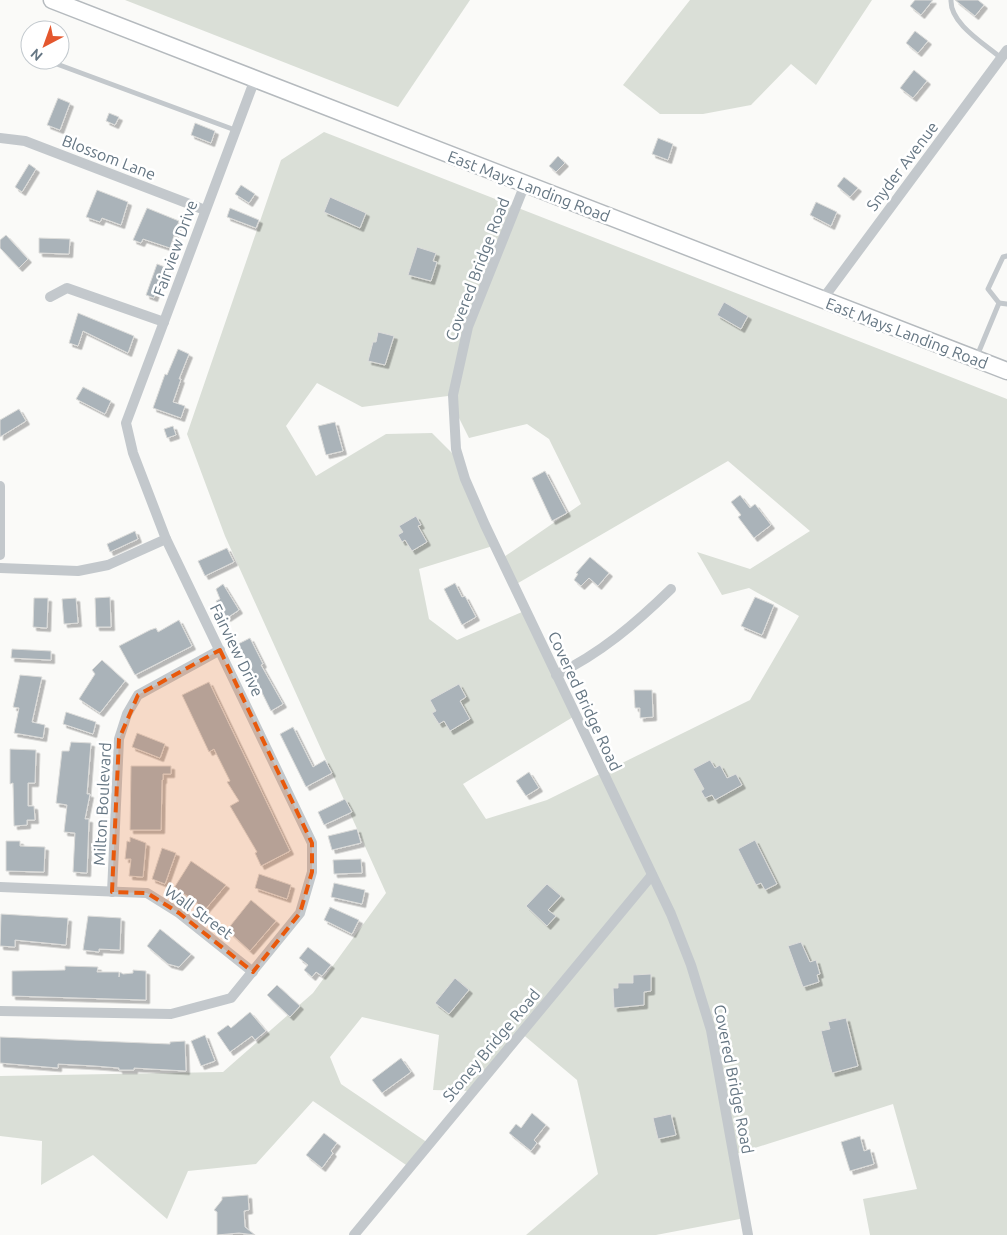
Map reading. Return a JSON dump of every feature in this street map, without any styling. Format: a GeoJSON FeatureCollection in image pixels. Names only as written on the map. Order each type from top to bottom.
{"type":"FeatureCollection","features":[{"type":"Feature","properties":{"kind":"main road","name":"East Mays Landing Road"},"geometry":{"type":"LineString","coordinates":[[52,0],[1007,371]]}},
{"type":"Feature","properties":{"kind":"street","name":"Snyder Avenue"},"geometry":{"type":"LineString","coordinates":[[822,300],[1004,54]]}},
{"type":"Feature","properties":{"kind":"street","name":"Fairview Drive"},"geometry":{"type":"LineString","coordinates":[[0,1011],[171,1014],[201,1008],[231,998],[300,913],[312,872],[312,843],[166,539],[133,453],[126,423],[255,79]]}},
{"type":"Feature","properties":{"kind":"street","name":"Blossom Lane"},"geometry":{"type":"LineString","coordinates":[[0,138],[25,140],[205,210]]}},
{"type":"Feature","properties":{"kind":"street","name":"Covered Bridge Road"},"geometry":{"type":"LineString","coordinates":[[525,184],[466,335],[453,395],[456,449],[465,479],[683,941],[706,1007],[748,1235]]}},
{"type":"Feature","properties":{"kind":"street"},"geometry":{"type":"LineString","coordinates":[[50,297],[67,288],[164,322]]}},
{"type":"Feature","properties":{"kind":"street"},"geometry":{"type":"LineString","coordinates":[[0,486],[0,556]]}},
{"type":"Feature","properties":{"kind":"street"},"geometry":{"type":"LineString","coordinates":[[0,568],[78,571],[108,565],[166,539]]}},
{"type":"Feature","properties":{"kind":"street"},"geometry":{"type":"LineString","coordinates":[[556,675],[593,655],[620,636],[671,589]]}},
{"type":"Feature","properties":{"kind":"street","name":"Milton Boulevard"},"geometry":{"type":"LineString","coordinates":[[112,892],[119,739],[127,714],[138,695],[220,650]]}},
{"type":"Feature","properties":{"kind":"street","name":"Stoney Bridge Road"},"geometry":{"type":"LineString","coordinates":[[354,1235],[652,874]]}},
{"type":"Feature","properties":{"kind":"street","name":"Wall Street"},"geometry":{"type":"LineString","coordinates":[[0,887],[147,893],[179,913],[253,972]]}},
{"type":"Feature","properties":{"kind":"lane"},"geometry":{"type":"LineString","coordinates":[[951,0],[952,9],[959,21],[1004,54]]}},
{"type":"Feature","properties":{"kind":"lane"},"geometry":{"type":"LineString","coordinates":[[70,69],[235,130]]}},
{"type":"Feature","properties":{"kind":"lane"},"geometry":{"type":"LineString","coordinates":[[1007,256],[1003,257],[988,289],[999,303],[1007,304]]}},
{"type":"Feature","properties":{"kind":"lane"},"geometry":{"type":"LineString","coordinates":[[976,359],[999,303]]}},
{"type":"Feature","properties":{"kind":"highlighted area"},"geometry":{"type":"Polygon","coordinates":[[[220,650],[312,843],[312,872],[300,913],[253,972],[179,913],[147,893],[112,892],[119,739],[138,695],[220,650]]]}},
{"type":"Feature","properties":{"kind":"shaded area"},"geometry":{"type":"Polygon","coordinates":[[[125,0],[470,0],[398,107],[125,0]]]}},
{"type":"Feature","properties":{"kind":"shaded area"},"geometry":{"type":"Polygon","coordinates":[[[690,0],[872,0],[816,85],[791,64],[751,105],[703,114],[660,114],[623,85],[690,0]]]}},
{"type":"Feature","properties":{"kind":"shaded area"},"geometry":{"type":"Polygon","coordinates":[[[324,132],[1007,399],[1007,1235],[870,1235],[863,1199],[917,1189],[893,1104],[736,1154],[745,1218],[656,1235],[526,1235],[598,1174],[577,1080],[520,1032],[470,1091],[433,1090],[439,1035],[362,1017],[330,1057],[341,1084],[428,1143],[409,1167],[313,1101],[256,1164],[188,1171],[167,1219],[93,1155],[41,1185],[42,1141],[0,1136],[0,1076],[223,1072],[313,993],[386,893],[225,536],[187,434],[281,160],[324,132]],[[317,383],[286,426],[316,476],[386,434],[432,433],[459,460],[496,545],[419,569],[429,619],[457,640],[522,612],[573,717],[463,784],[486,819],[547,800],[750,700],[799,616],[749,588],[722,595],[697,552],[750,569],[810,531],[728,461],[513,586],[501,559],[581,504],[549,439],[527,424],[469,438],[448,396],[362,407],[317,383]]]}},
{"type":"Feature","properties":{"kind":"building"},"geometry":{"type":"Polygon","coordinates":[[[915,0],[933,0],[921,15],[910,6],[915,0]]]}},
{"type":"Feature","properties":{"kind":"building"},"geometry":{"type":"Polygon","coordinates":[[[955,0],[978,0],[984,5],[975,16],[955,0]]]}},
{"type":"Feature","properties":{"kind":"building"},"geometry":{"type":"Polygon","coordinates":[[[915,31],[928,41],[918,53],[906,43],[915,31]]]}},
{"type":"Feature","properties":{"kind":"building"},"geometry":{"type":"Polygon","coordinates":[[[914,70],[927,81],[913,98],[900,88],[914,70]]]}},
{"type":"Feature","properties":{"kind":"building"},"geometry":{"type":"Polygon","coordinates":[[[58,98],[70,103],[60,130],[47,125],[58,98]]]}},
{"type":"Feature","properties":{"kind":"building"},"geometry":{"type":"Polygon","coordinates":[[[109,113],[119,117],[115,125],[106,121],[109,113]]]}},
{"type":"Feature","properties":{"kind":"building"},"geometry":{"type":"Polygon","coordinates":[[[195,123],[215,131],[211,143],[191,135],[195,123]]]}},
{"type":"Feature","properties":{"kind":"building"},"geometry":{"type":"Polygon","coordinates":[[[658,138],[673,144],[668,160],[652,154],[658,138]]]}},
{"type":"Feature","properties":{"kind":"building"},"geometry":{"type":"Polygon","coordinates":[[[558,156],[565,163],[556,172],[549,166],[558,156]]]}},
{"type":"Feature","properties":{"kind":"building"},"geometry":{"type":"Polygon","coordinates":[[[29,164],[36,169],[22,192],[15,187],[29,164]]]}},
{"type":"Feature","properties":{"kind":"building"},"geometry":{"type":"Polygon","coordinates":[[[844,177],[858,188],[850,197],[837,186],[844,177]]]}},
{"type":"Feature","properties":{"kind":"building"},"geometry":{"type":"Polygon","coordinates":[[[241,185],[255,194],[249,203],[235,194],[241,185]]]}},
{"type":"Feature","properties":{"kind":"building"},"geometry":{"type":"Polygon","coordinates":[[[97,190],[128,202],[121,225],[102,218],[100,222],[86,217],[97,190]]]}},
{"type":"Feature","properties":{"kind":"building"},"geometry":{"type":"Polygon","coordinates":[[[330,197],[366,213],[360,228],[324,212],[330,197]]]}},
{"type":"Feature","properties":{"kind":"building"},"geometry":{"type":"Polygon","coordinates":[[[816,202],[837,212],[831,226],[810,215],[816,202]]]}},
{"type":"Feature","properties":{"kind":"building"},"geometry":{"type":"Polygon","coordinates":[[[147,208],[179,221],[170,248],[143,239],[141,243],[133,240],[147,208]]]}},
{"type":"Feature","properties":{"kind":"building"},"geometry":{"type":"Polygon","coordinates":[[[230,208],[259,220],[256,228],[227,217],[230,208]]]}},
{"type":"Feature","properties":{"kind":"building"},"geometry":{"type":"Polygon","coordinates":[[[6,235],[28,259],[19,268],[0,248],[0,240],[6,235]]]}},
{"type":"Feature","properties":{"kind":"building"},"geometry":{"type":"Polygon","coordinates":[[[39,238],[70,239],[69,254],[39,253],[39,238]]]}},
{"type":"Feature","properties":{"kind":"building"},"geometry":{"type":"Polygon","coordinates":[[[417,247],[436,253],[433,261],[437,262],[431,281],[408,275],[417,247]]]}},
{"type":"Feature","properties":{"kind":"building"},"geometry":{"type":"Polygon","coordinates":[[[157,264],[165,267],[154,298],[146,295],[157,264]]]}},
{"type":"Feature","properties":{"kind":"building"},"geometry":{"type":"Polygon","coordinates":[[[724,302],[748,316],[741,329],[717,315],[724,302]]]}},
{"type":"Feature","properties":{"kind":"building"},"geometry":{"type":"Polygon","coordinates":[[[78,313],[134,336],[128,353],[83,331],[78,346],[69,343],[78,313]]]}},
{"type":"Feature","properties":{"kind":"building"},"geometry":{"type":"Polygon","coordinates":[[[378,332],[394,336],[385,365],[368,361],[378,332]]]}},
{"type":"Feature","properties":{"kind":"building"},"geometry":{"type":"Polygon","coordinates":[[[178,349],[189,354],[179,379],[181,379],[173,402],[185,406],[181,418],[153,408],[165,374],[167,375],[178,349]]]}},
{"type":"Feature","properties":{"kind":"building"},"geometry":{"type":"Polygon","coordinates":[[[83,387],[111,401],[105,414],[76,399],[83,387]]]}},
{"type":"Feature","properties":{"kind":"building"},"geometry":{"type":"Polygon","coordinates":[[[19,409],[26,421],[0,437],[0,420],[19,409]]]}},
{"type":"Feature","properties":{"kind":"building"},"geometry":{"type":"Polygon","coordinates":[[[335,422],[343,451],[326,455],[318,426],[335,422]]]}},
{"type":"Feature","properties":{"kind":"building"},"geometry":{"type":"Polygon","coordinates":[[[173,426],[176,435],[167,438],[164,429],[173,426]]]}},
{"type":"Feature","properties":{"kind":"building"},"geometry":{"type":"Polygon","coordinates":[[[545,471],[567,513],[552,521],[532,478],[545,471]]]}},
{"type":"Feature","properties":{"kind":"building"},"geometry":{"type":"Polygon","coordinates":[[[740,495],[750,508],[755,504],[771,525],[754,538],[738,517],[741,515],[731,502],[740,495]]]}},
{"type":"Feature","properties":{"kind":"building"},"geometry":{"type":"Polygon","coordinates":[[[416,516],[421,525],[418,526],[427,542],[412,551],[405,540],[402,542],[398,535],[403,532],[399,526],[416,516]]]}},
{"type":"Feature","properties":{"kind":"building"},"geometry":{"type":"Polygon","coordinates":[[[135,531],[138,539],[110,552],[107,544],[135,531]]]}},
{"type":"Feature","properties":{"kind":"building"},"geometry":{"type":"Polygon","coordinates":[[[227,548],[234,562],[205,576],[198,561],[227,548]]]}},
{"type":"Feature","properties":{"kind":"building"},"geometry":{"type":"Polygon","coordinates":[[[590,557],[609,573],[598,586],[589,578],[581,586],[574,580],[578,574],[576,573],[590,557]]]}},
{"type":"Feature","properties":{"kind":"building"},"geometry":{"type":"Polygon","coordinates":[[[455,583],[462,597],[465,596],[476,617],[462,625],[444,589],[455,583]]]}},
{"type":"Feature","properties":{"kind":"building"},"geometry":{"type":"Polygon","coordinates":[[[223,584],[239,610],[227,618],[216,601],[220,599],[216,589],[223,584]]]}},
{"type":"Feature","properties":{"kind":"building"},"geometry":{"type":"Polygon","coordinates":[[[110,597],[111,627],[96,627],[95,598],[110,597]]]}},
{"type":"Feature","properties":{"kind":"building"},"geometry":{"type":"Polygon","coordinates":[[[755,597],[774,605],[762,635],[741,626],[755,597]]]}},
{"type":"Feature","properties":{"kind":"building"},"geometry":{"type":"Polygon","coordinates":[[[34,598],[48,598],[47,628],[33,627],[34,598]]]}},
{"type":"Feature","properties":{"kind":"building"},"geometry":{"type":"Polygon","coordinates":[[[76,598],[78,623],[64,624],[62,599],[76,598]]]}},
{"type":"Feature","properties":{"kind":"building"},"geometry":{"type":"Polygon","coordinates":[[[179,620],[192,646],[135,675],[119,646],[150,630],[156,628],[158,632],[179,620]]]}},
{"type":"Feature","properties":{"kind":"building"},"geometry":{"type":"Polygon","coordinates":[[[250,638],[263,664],[261,665],[283,704],[271,711],[238,644],[250,638]]]}},
{"type":"Feature","properties":{"kind":"building"},"geometry":{"type":"Polygon","coordinates":[[[12,649],[51,651],[51,660],[11,658],[12,649]]]}},
{"type":"Feature","properties":{"kind":"building"},"geometry":{"type":"Polygon","coordinates":[[[102,660],[125,681],[100,713],[79,699],[95,674],[92,670],[102,660]]]}},
{"type":"Feature","properties":{"kind":"building"},"geometry":{"type":"Polygon","coordinates":[[[20,675],[42,677],[32,722],[45,725],[43,738],[14,733],[19,708],[13,707],[20,675]]]}},
{"type":"Feature","properties":{"kind":"building"},"geometry":{"type":"Polygon","coordinates":[[[209,682],[290,851],[261,866],[255,853],[257,852],[230,806],[239,801],[227,782],[230,781],[214,749],[209,752],[182,695],[209,682]]]}},
{"type":"Feature","properties":{"kind":"building"},"geometry":{"type":"Polygon","coordinates":[[[459,684],[466,697],[460,701],[470,719],[450,731],[444,721],[439,724],[432,713],[436,711],[430,700],[459,684]]]}},
{"type":"Feature","properties":{"kind":"building"},"geometry":{"type":"Polygon","coordinates":[[[634,690],[652,690],[653,717],[640,718],[640,708],[635,708],[634,690]]]}},
{"type":"Feature","properties":{"kind":"building"},"geometry":{"type":"Polygon","coordinates":[[[66,712],[96,722],[93,734],[63,724],[66,712]]]}},
{"type":"Feature","properties":{"kind":"building"},"geometry":{"type":"Polygon","coordinates":[[[293,727],[313,767],[325,760],[332,773],[306,787],[280,734],[293,727]]]}},
{"type":"Feature","properties":{"kind":"building"},"geometry":{"type":"Polygon","coordinates":[[[137,733],[165,744],[160,758],[132,747],[137,733]]]}},
{"type":"Feature","properties":{"kind":"building"},"geometry":{"type":"Polygon","coordinates":[[[71,742],[91,743],[87,794],[90,794],[85,819],[89,819],[87,873],[73,872],[75,833],[64,832],[67,805],[56,803],[62,751],[69,751],[71,742]]]}},
{"type":"Feature","properties":{"kind":"building"},"geometry":{"type":"Polygon","coordinates":[[[10,749],[36,750],[35,783],[28,783],[28,806],[34,806],[35,820],[27,820],[27,825],[14,826],[13,783],[10,784],[10,749]]]}},
{"type":"Feature","properties":{"kind":"building"},"geometry":{"type":"Polygon","coordinates":[[[710,760],[715,768],[720,765],[727,778],[736,774],[742,785],[715,800],[712,795],[705,798],[701,791],[704,789],[693,769],[710,760]]]}},
{"type":"Feature","properties":{"kind":"building"},"geometry":{"type":"Polygon","coordinates":[[[131,766],[171,766],[171,774],[163,774],[162,780],[161,830],[130,830],[131,766]]]}},
{"type":"Feature","properties":{"kind":"building"},"geometry":{"type":"Polygon","coordinates":[[[529,772],[539,788],[526,796],[516,781],[529,772]]]}},
{"type":"Feature","properties":{"kind":"building"},"geometry":{"type":"Polygon","coordinates":[[[345,799],[352,812],[324,825],[318,812],[345,799]]]}},
{"type":"Feature","properties":{"kind":"building"},"geometry":{"type":"Polygon","coordinates":[[[357,829],[361,843],[332,850],[328,836],[357,829]]]}},
{"type":"Feature","properties":{"kind":"building"},"geometry":{"type":"Polygon","coordinates":[[[130,837],[146,843],[143,877],[129,876],[131,859],[125,859],[127,841],[130,842],[130,837]]]}},
{"type":"Feature","properties":{"kind":"building"},"geometry":{"type":"Polygon","coordinates":[[[755,840],[777,884],[765,890],[761,883],[756,885],[738,849],[755,840]]]}},
{"type":"Feature","properties":{"kind":"building"},"geometry":{"type":"Polygon","coordinates":[[[6,841],[20,841],[20,846],[45,847],[44,872],[6,871],[6,841]]]}},
{"type":"Feature","properties":{"kind":"building"},"geometry":{"type":"Polygon","coordinates":[[[162,848],[176,853],[165,884],[152,879],[162,848]]]}},
{"type":"Feature","properties":{"kind":"building"},"geometry":{"type":"Polygon","coordinates":[[[361,859],[362,873],[334,874],[333,860],[361,859]]]}},
{"type":"Feature","properties":{"kind":"building"},"geometry":{"type":"Polygon","coordinates":[[[191,861],[226,885],[204,911],[195,901],[174,888],[191,861]]]}},
{"type":"Feature","properties":{"kind":"building"},"geometry":{"type":"Polygon","coordinates":[[[259,874],[291,885],[287,899],[255,888],[259,874]]]}},
{"type":"Feature","properties":{"kind":"building"},"geometry":{"type":"Polygon","coordinates":[[[334,883],[365,890],[362,904],[331,897],[334,883]]]}},
{"type":"Feature","properties":{"kind":"building"},"geometry":{"type":"Polygon","coordinates":[[[547,884],[561,896],[548,910],[556,916],[547,926],[526,906],[547,884]]]}},
{"type":"Feature","properties":{"kind":"building"},"geometry":{"type":"Polygon","coordinates":[[[251,900],[276,921],[250,951],[227,930],[251,900]]]}},
{"type":"Feature","properties":{"kind":"building"},"geometry":{"type":"Polygon","coordinates":[[[330,907],[359,920],[352,934],[324,920],[330,907]]]}},
{"type":"Feature","properties":{"kind":"building"},"geometry":{"type":"Polygon","coordinates":[[[1,914],[68,918],[66,945],[15,940],[15,947],[0,946],[1,914]]]}},
{"type":"Feature","properties":{"kind":"building"},"geometry":{"type":"Polygon","coordinates":[[[88,916],[121,918],[120,950],[99,949],[99,952],[83,950],[88,916]]]}},
{"type":"Feature","properties":{"kind":"building"},"geometry":{"type":"Polygon","coordinates":[[[160,929],[191,954],[179,967],[168,964],[147,946],[160,929]]]}},
{"type":"Feature","properties":{"kind":"building"},"geometry":{"type":"Polygon","coordinates":[[[801,942],[810,962],[816,960],[820,974],[817,975],[819,982],[803,987],[788,946],[801,942]]]}},
{"type":"Feature","properties":{"kind":"building"},"geometry":{"type":"Polygon","coordinates":[[[308,947],[331,965],[322,976],[316,972],[312,977],[304,970],[308,965],[299,958],[308,947]]]}},
{"type":"Feature","properties":{"kind":"building"},"geometry":{"type":"Polygon","coordinates":[[[65,966],[98,967],[97,972],[119,972],[119,977],[120,972],[123,974],[133,973],[133,970],[146,971],[146,1000],[12,996],[12,971],[65,970],[65,966]]]}},
{"type":"Feature","properties":{"kind":"building"},"geometry":{"type":"Polygon","coordinates":[[[651,974],[651,991],[644,992],[644,1005],[614,1008],[613,988],[618,988],[618,983],[633,983],[633,975],[651,974]]]}},
{"type":"Feature","properties":{"kind":"building"},"geometry":{"type":"Polygon","coordinates":[[[455,978],[469,990],[449,1014],[435,1003],[455,978]]]}},
{"type":"Feature","properties":{"kind":"building"},"geometry":{"type":"Polygon","coordinates":[[[277,985],[300,1006],[290,1017],[267,995],[277,985]]]}},
{"type":"Feature","properties":{"kind":"building"},"geometry":{"type":"Polygon","coordinates":[[[250,1012],[266,1031],[255,1040],[252,1036],[230,1052],[217,1033],[228,1025],[231,1028],[250,1012]]]}},
{"type":"Feature","properties":{"kind":"building"},"geometry":{"type":"Polygon","coordinates":[[[846,1018],[858,1066],[832,1073],[821,1031],[830,1029],[828,1022],[846,1018]]]}},
{"type":"Feature","properties":{"kind":"building"},"geometry":{"type":"Polygon","coordinates":[[[205,1035],[215,1061],[201,1066],[191,1041],[205,1035]]]}},
{"type":"Feature","properties":{"kind":"building"},"geometry":{"type":"Polygon","coordinates":[[[0,1037],[170,1044],[170,1042],[185,1041],[186,1071],[134,1068],[134,1070],[119,1070],[119,1068],[58,1064],[58,1068],[0,1063],[0,1037]]]}},
{"type":"Feature","properties":{"kind":"building"},"geometry":{"type":"Polygon","coordinates":[[[401,1058],[411,1072],[382,1093],[372,1080],[401,1058]]]}},
{"type":"Feature","properties":{"kind":"building"},"geometry":{"type":"Polygon","coordinates":[[[532,1113],[546,1125],[534,1140],[537,1143],[531,1151],[509,1133],[516,1124],[521,1128],[532,1113]]]}},
{"type":"Feature","properties":{"kind":"building"},"geometry":{"type":"Polygon","coordinates":[[[671,1114],[676,1135],[658,1139],[653,1118],[671,1114]]]}},
{"type":"Feature","properties":{"kind":"building"},"geometry":{"type":"Polygon","coordinates":[[[324,1133],[337,1143],[331,1151],[333,1153],[322,1168],[306,1155],[324,1133]]]}},
{"type":"Feature","properties":{"kind":"building"},"geometry":{"type":"Polygon","coordinates":[[[860,1136],[864,1151],[870,1149],[874,1164],[850,1171],[841,1142],[860,1136]]]}},
{"type":"Feature","properties":{"kind":"building"},"geometry":{"type":"Polygon","coordinates":[[[248,1195],[249,1210],[244,1211],[245,1227],[255,1235],[239,1233],[217,1235],[217,1212],[214,1210],[222,1200],[222,1197],[248,1195]]]}}]}
